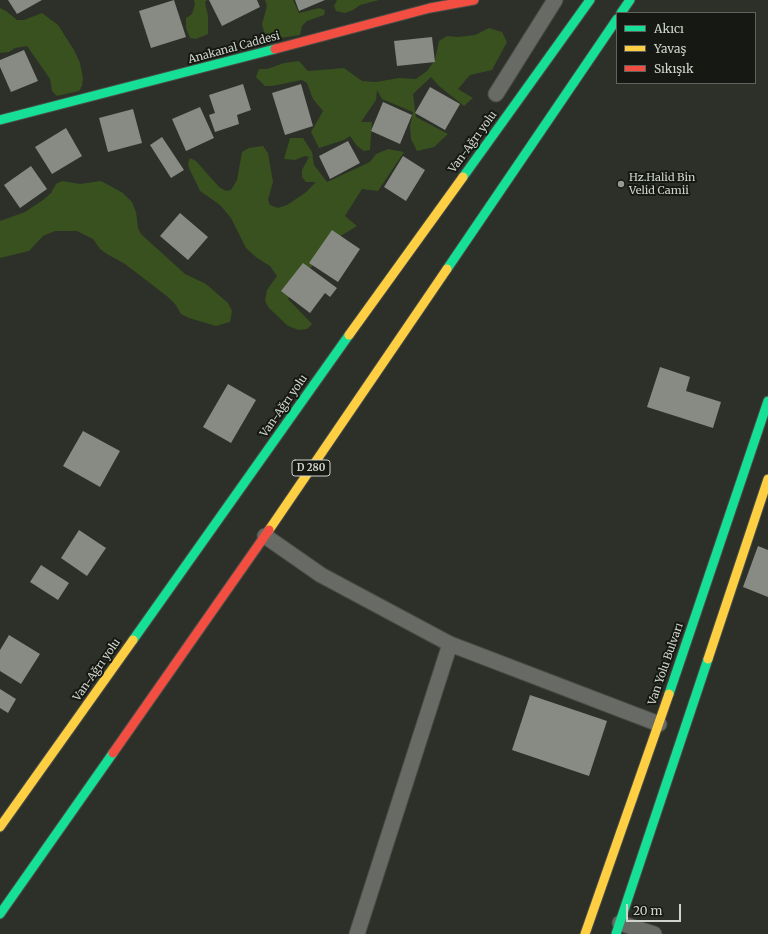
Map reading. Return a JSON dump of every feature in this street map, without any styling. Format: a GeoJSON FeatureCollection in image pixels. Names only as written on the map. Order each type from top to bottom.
{"type":"FeatureCollection","features":[{"type":"Feature","properties":{"kind":"main road","name":"Anakanal Caddesi"},"geometry":{"type":"LineString","coordinates":[[0,120],[430,8],[474,0]]}},
{"type":"Feature","properties":{"kind":"main road","name":"Van-Ağrı yolu"},"geometry":{"type":"LineString","coordinates":[[0,827],[321,374],[590,0]]}},
{"type":"Feature","properties":{"kind":"main road"},"geometry":{"type":"LineString","coordinates":[[622,12],[630,0]]}},
{"type":"Feature","properties":{"kind":"main road","name":"D 280"},"geometry":{"type":"LineString","coordinates":[[0,914],[265,536],[616,20]]}},
{"type":"Feature","properties":{"kind":"main road","name":"Van Yolu Bulvarı"},"geometry":{"type":"LineString","coordinates":[[585,934],[768,401]]}},
{"type":"Feature","properties":{"kind":"main road"},"geometry":{"type":"LineString","coordinates":[[618,928],[768,478]]}},
{"type":"Feature","properties":{"kind":"street"},"geometry":{"type":"LineString","coordinates":[[496,94],[555,0]]}},
{"type":"Feature","properties":{"kind":"street"},"geometry":{"type":"LineString","coordinates":[[265,536],[321,575],[450,644],[658,724]]}},
{"type":"Feature","properties":{"kind":"street"},"geometry":{"type":"LineString","coordinates":[[357,934],[450,644]]}},
{"type":"Feature","properties":{"kind":"street"},"geometry":{"type":"LineString","coordinates":[[618,928],[654,934]]}},
{"type":"Feature","properties":{"kind":"green space"},"geometry":{"type":"Polygon","coordinates":[[[194,0],[207,0],[205,2],[208,16],[208,34],[196,39],[190,38],[186,28],[186,18],[192,14],[195,4],[194,0]]]}},
{"type":"Feature","properties":{"kind":"green space"},"geometry":{"type":"Polygon","coordinates":[[[265,0],[293,0],[299,13],[319,8],[325,10],[324,15],[307,21],[302,26],[300,35],[281,38],[269,37],[264,32],[262,24],[267,6],[265,0]]]}},
{"type":"Feature","properties":{"kind":"green space"},"geometry":{"type":"Polygon","coordinates":[[[337,0],[379,0],[360,5],[345,13],[336,11],[334,6],[337,0]]]}},
{"type":"Feature","properties":{"kind":"green space"},"geometry":{"type":"Polygon","coordinates":[[[0,8],[17,20],[24,20],[42,13],[58,25],[74,50],[80,63],[83,78],[82,86],[79,91],[57,96],[52,91],[50,79],[27,46],[15,48],[9,52],[0,53],[0,8]]]}},
{"type":"Feature","properties":{"kind":"green space"},"geometry":{"type":"Polygon","coordinates":[[[489,28],[502,32],[507,42],[492,70],[470,75],[458,89],[473,98],[464,106],[439,86],[431,77],[413,94],[416,117],[448,134],[434,147],[417,151],[411,139],[410,126],[413,112],[382,99],[377,90],[376,100],[361,122],[372,122],[370,150],[364,151],[357,146],[350,136],[344,140],[319,148],[311,132],[323,111],[313,99],[307,83],[302,80],[265,86],[256,77],[259,69],[267,69],[284,63],[299,61],[308,71],[344,68],[362,81],[376,82],[399,78],[416,79],[427,71],[435,60],[439,41],[447,36],[458,37],[475,35],[489,28]]]}},
{"type":"Feature","properties":{"kind":"green space"},"geometry":{"type":"Polygon","coordinates":[[[290,138],[303,138],[312,152],[314,165],[327,182],[370,162],[376,154],[388,149],[404,152],[378,191],[362,189],[345,216],[357,226],[329,243],[288,299],[312,324],[307,329],[299,330],[288,326],[269,308],[265,301],[267,290],[277,276],[270,266],[257,258],[246,248],[231,218],[220,205],[200,191],[188,163],[190,158],[196,161],[219,187],[226,191],[231,190],[237,180],[242,152],[249,148],[263,146],[268,153],[273,182],[268,200],[270,205],[278,208],[287,205],[305,193],[316,182],[306,182],[302,177],[302,170],[309,157],[305,156],[295,160],[284,159],[290,138]]]}},
{"type":"Feature","properties":{"kind":"green space"},"geometry":{"type":"Polygon","coordinates":[[[62,181],[80,184],[101,181],[123,193],[132,202],[136,212],[138,228],[141,234],[185,274],[206,284],[228,303],[232,311],[230,322],[216,326],[181,314],[175,304],[168,297],[125,264],[100,249],[93,239],[77,231],[55,231],[43,236],[29,251],[0,258],[0,221],[25,212],[43,200],[51,193],[56,184],[62,181]]]}},
{"type":"Feature","properties":{"kind":"building"},"geometry":{"type":"Polygon","coordinates":[[[8,0],[42,0],[17,14],[8,0]]]}},
{"type":"Feature","properties":{"kind":"building"},"geometry":{"type":"Polygon","coordinates":[[[174,0],[186,37],[151,48],[139,11],[174,0]]]}},
{"type":"Feature","properties":{"kind":"building"},"geometry":{"type":"Polygon","coordinates":[[[209,0],[257,0],[260,7],[222,26],[209,0]]]}},
{"type":"Feature","properties":{"kind":"building"},"geometry":{"type":"Polygon","coordinates":[[[295,0],[325,0],[299,11],[295,0]]]}},
{"type":"Feature","properties":{"kind":"building"},"geometry":{"type":"Polygon","coordinates":[[[432,37],[435,62],[397,66],[394,41],[432,37]]]}},
{"type":"Feature","properties":{"kind":"building"},"geometry":{"type":"Polygon","coordinates":[[[24,50],[38,81],[11,92],[0,67],[0,60],[24,50]]]}},
{"type":"Feature","properties":{"kind":"building"},"geometry":{"type":"Polygon","coordinates":[[[243,84],[251,110],[237,115],[239,124],[215,132],[209,115],[215,113],[209,95],[243,84]]]}},
{"type":"Feature","properties":{"kind":"building"},"geometry":{"type":"Polygon","coordinates":[[[301,84],[313,126],[285,135],[272,93],[301,84]]]}},
{"type":"Feature","properties":{"kind":"building"},"geometry":{"type":"Polygon","coordinates":[[[430,87],[460,104],[445,130],[415,113],[430,87]]]}},
{"type":"Feature","properties":{"kind":"building"},"geometry":{"type":"Polygon","coordinates":[[[383,102],[412,115],[400,144],[371,131],[383,102]]]}},
{"type":"Feature","properties":{"kind":"building"},"geometry":{"type":"Polygon","coordinates":[[[200,107],[214,138],[186,151],[172,119],[200,107]]]}},
{"type":"Feature","properties":{"kind":"building"},"geometry":{"type":"Polygon","coordinates":[[[133,109],[142,143],[108,152],[99,118],[133,109]]]}},
{"type":"Feature","properties":{"kind":"building"},"geometry":{"type":"Polygon","coordinates":[[[66,128],[82,156],[52,174],[35,147],[66,128]]]}},
{"type":"Feature","properties":{"kind":"building"},"geometry":{"type":"Polygon","coordinates":[[[162,137],[184,170],[171,178],[150,145],[162,137]]]}},
{"type":"Feature","properties":{"kind":"building"},"geometry":{"type":"Polygon","coordinates":[[[348,141],[360,163],[330,179],[319,156],[348,141]]]}},
{"type":"Feature","properties":{"kind":"building"},"geometry":{"type":"Polygon","coordinates":[[[403,156],[425,170],[406,201],[384,187],[403,156]]]}},
{"type":"Feature","properties":{"kind":"building"},"geometry":{"type":"Polygon","coordinates":[[[31,166],[47,189],[20,208],[4,185],[31,166]]]}},
{"type":"Feature","properties":{"kind":"building"},"geometry":{"type":"Polygon","coordinates":[[[180,213],[208,237],[188,260],[160,236],[180,213]]]}},
{"type":"Feature","properties":{"kind":"building"},"geometry":{"type":"Polygon","coordinates":[[[332,230],[360,249],[338,282],[309,263],[332,230]]]}},
{"type":"Feature","properties":{"kind":"building"},"geometry":{"type":"Polygon","coordinates":[[[303,263],[337,288],[330,297],[325,293],[310,313],[281,291],[303,263]]]}},
{"type":"Feature","properties":{"kind":"building"},"geometry":{"type":"Polygon","coordinates":[[[660,367],[690,377],[686,391],[721,402],[713,428],[647,407],[660,367]]]}},
{"type":"Feature","properties":{"kind":"building"},"geometry":{"type":"Polygon","coordinates":[[[228,384],[256,400],[231,443],[203,427],[228,384]]]}},
{"type":"Feature","properties":{"kind":"building"},"geometry":{"type":"Polygon","coordinates":[[[83,431],[120,451],[100,487],[63,466],[83,431]]]}},
{"type":"Feature","properties":{"kind":"building"},"geometry":{"type":"Polygon","coordinates":[[[79,530],[106,548],[87,576],[61,558],[79,530]]]}},
{"type":"Feature","properties":{"kind":"building"},"geometry":{"type":"Polygon","coordinates":[[[758,546],[768,550],[768,597],[743,587],[758,546]]]}},
{"type":"Feature","properties":{"kind":"building"},"geometry":{"type":"Polygon","coordinates":[[[41,565],[69,583],[58,600],[30,582],[41,565]]]}},
{"type":"Feature","properties":{"kind":"building"},"geometry":{"type":"Polygon","coordinates":[[[9,635],[40,654],[21,684],[0,671],[0,650],[9,635]]]}},
{"type":"Feature","properties":{"kind":"building"},"geometry":{"type":"Polygon","coordinates":[[[0,689],[16,699],[8,713],[0,708],[0,689]]]}},
{"type":"Feature","properties":{"kind":"building"},"geometry":{"type":"Polygon","coordinates":[[[530,695],[607,721],[589,776],[512,750],[530,695]]]}},
{"type":"Feature","properties":{"kind":"traffic: fast"},"geometry":{"type":"LineString","coordinates":[[463,177],[590,0]]}},
{"type":"Feature","properties":{"kind":"traffic: fast"},"geometry":{"type":"LineString","coordinates":[[622,12],[630,0]]}},
{"type":"Feature","properties":{"kind":"traffic: fast"},"geometry":{"type":"LineString","coordinates":[[447,269],[616,20]]}},
{"type":"Feature","properties":{"kind":"traffic: fast"},"geometry":{"type":"LineString","coordinates":[[0,120],[275,49]]}},
{"type":"Feature","properties":{"kind":"traffic: fast"},"geometry":{"type":"LineString","coordinates":[[133,640],[349,335]]}},
{"type":"Feature","properties":{"kind":"traffic: fast"},"geometry":{"type":"LineString","coordinates":[[669,694],[768,401]]}},
{"type":"Feature","properties":{"kind":"traffic: fast"},"geometry":{"type":"LineString","coordinates":[[616,934],[708,659]]}},
{"type":"Feature","properties":{"kind":"traffic: fast"},"geometry":{"type":"LineString","coordinates":[[0,914],[113,753]]}},
{"type":"Feature","properties":{"kind":"traffic: slow"},"geometry":{"type":"LineString","coordinates":[[349,335],[463,177]]}},
{"type":"Feature","properties":{"kind":"traffic: slow"},"geometry":{"type":"LineString","coordinates":[[269,530],[447,269]]}},
{"type":"Feature","properties":{"kind":"traffic: slow"},"geometry":{"type":"LineString","coordinates":[[708,659],[768,479]]}},
{"type":"Feature","properties":{"kind":"traffic: slow"},"geometry":{"type":"LineString","coordinates":[[0,827],[133,640]]}},
{"type":"Feature","properties":{"kind":"traffic: slow"},"geometry":{"type":"LineString","coordinates":[[585,934],[669,694]]}},
{"type":"Feature","properties":{"kind":"traffic: jam"},"geometry":{"type":"LineString","coordinates":[[275,49],[430,8],[474,0]]}},
{"type":"Feature","properties":{"kind":"traffic: jam"},"geometry":{"type":"LineString","coordinates":[[113,753],[269,530]]}},
{"type":"Feature","properties":{"kind":"place","name":"Hz.Halid Bin Velid Camii"},"geometry":{"type":"Point","coordinates":[621,184]}}]}
